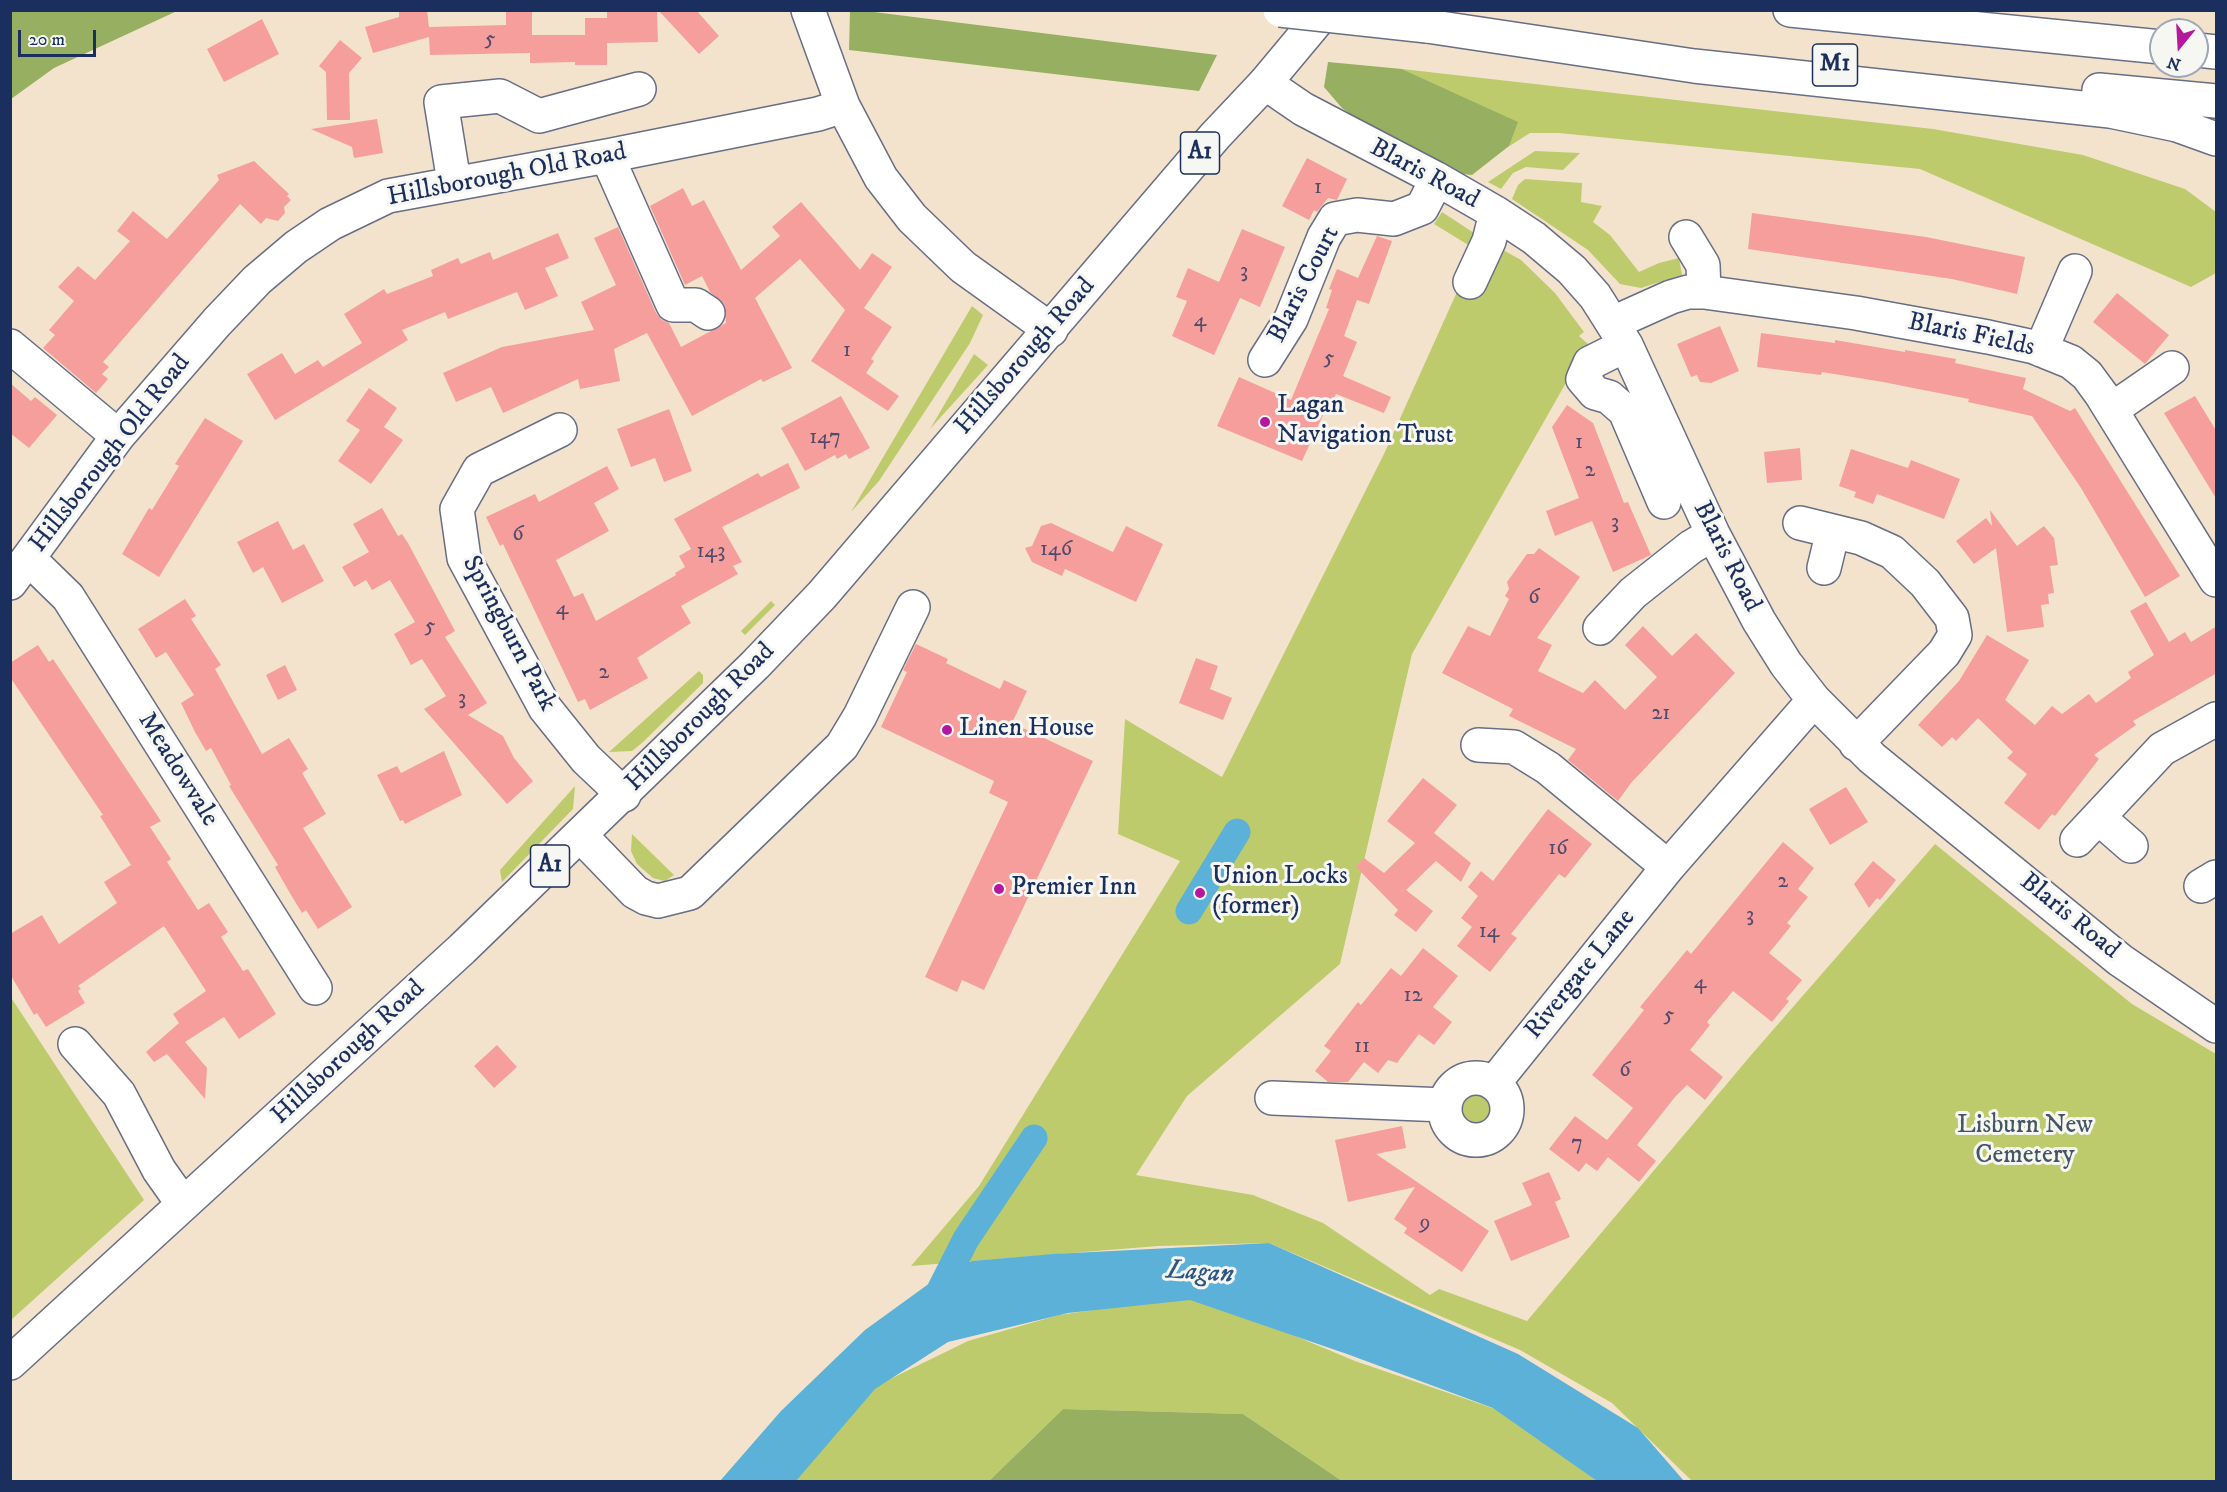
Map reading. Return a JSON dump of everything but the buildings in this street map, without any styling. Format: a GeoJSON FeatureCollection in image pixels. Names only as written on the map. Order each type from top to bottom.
{"type":"FeatureCollection","features":[{"type":"Feature","properties":{"kind":"main road"},"geometry":{"type":"LineString","coordinates":[[808,10],[843,106],[881,178],[912,218],[990,288],[1051,330]]}},
{"type":"Feature","properties":{"kind":"main road","name":"M1"},"geometry":{"type":"LineString","coordinates":[[1280,10],[2217,101]]}},
{"type":"Feature","properties":{"kind":"main road","name":"Hillsborough Road"},"geometry":{"type":"LineString","coordinates":[[10,1363],[354,1051],[624,795],[822,595],[1215,136],[1265,83],[1326,10]]}},
{"type":"Feature","properties":{"kind":"main road","name":"M1"},"geometry":{"type":"LineString","coordinates":[[1790,10],[2149,46]]}},
{"type":"Feature","properties":{"kind":"main road"},"geometry":{"type":"LineString","coordinates":[[1440,27],[1694,66],[2110,111],[2177,125],[2217,139]]}},
{"type":"Feature","properties":{"kind":"main road","name":"Blaris Road"},"geometry":{"type":"LineString","coordinates":[[1265,83],[1303,110],[1437,179],[1496,213],[1534,237],[1572,270],[1595,296],[1620,334],[1713,534],[1759,621],[1786,664],[1814,700],[1856,744],[2120,960],[2217,1026]]}},
{"type":"Feature","properties":{"kind":"main road"},"geometry":{"type":"LineString","coordinates":[[454,182],[441,102],[500,96],[539,116],[639,89]]}},
{"type":"Feature","properties":{"kind":"main road","name":"Hillsborough Old Road"},"geometry":{"type":"LineString","coordinates":[[20,571],[118,436],[217,322],[257,280],[330,224],[388,196],[454,182],[608,156],[818,114],[843,106]]}},
{"type":"Feature","properties":{"kind":"main road"},"geometry":{"type":"LineString","coordinates":[[608,156],[672,314],[696,305],[708,313]]}},
{"type":"Feature","properties":{"kind":"main road","name":"Blaris Court"},"geometry":{"type":"LineString","coordinates":[[1265,360],[1290,319],[1324,237],[1335,219],[1357,215],[1394,219],[1413,212],[1422,208],[1437,179]]}},
{"type":"Feature","properties":{"kind":"main road"},"geometry":{"type":"LineString","coordinates":[[1470,282],[1489,241],[1496,213]]}},
{"type":"Feature","properties":{"kind":"main road"},"geometry":{"type":"LineString","coordinates":[[2042,350],[2075,271]]}},
{"type":"Feature","properties":{"kind":"main road","name":"Blaris Fields"},"geometry":{"type":"LineString","coordinates":[[1664,502],[1625,411],[1609,397],[1595,393],[1583,379],[1590,363],[1620,334],[1696,292],[1856,313],[1988,337],[2042,350],[2071,362],[2087,375],[2111,410],[2217,580]]}},
{"type":"Feature","properties":{"kind":"main road"},"geometry":{"type":"LineString","coordinates":[[10,346],[118,436]]}},
{"type":"Feature","properties":{"kind":"main road"},"geometry":{"type":"LineString","coordinates":[[2111,410],[2172,368]]}},
{"type":"Feature","properties":{"kind":"main road","name":"Springburn Park"},"geometry":{"type":"LineString","coordinates":[[560,430],[479,470],[457,509],[464,558],[545,708],[586,759],[624,795]]}},
{"type":"Feature","properties":{"kind":"main road"},"geometry":{"type":"LineString","coordinates":[[1800,523],[1861,538],[1892,552],[1925,583],[1952,618],[1955,635],[1944,653],[1856,744]]}},
{"type":"Feature","properties":{"kind":"main road"},"geometry":{"type":"LineString","coordinates":[[1824,568],[1833,531]]}},
{"type":"Feature","properties":{"kind":"main road"},"geometry":{"type":"LineString","coordinates":[[1600,628],[1633,593],[1691,547],[1713,534]]}},
{"type":"Feature","properties":{"kind":"main road","name":"Meadowvale"},"geometry":{"type":"LineString","coordinates":[[20,571],[68,597],[315,988]]}},
{"type":"Feature","properties":{"kind":"main road"},"geometry":{"type":"LineString","coordinates":[[581,836],[635,892],[646,898],[658,901],[690,893],[842,746],[860,716],[913,608]]}},
{"type":"Feature","properties":{"kind":"main road","name":"Rivergate Lane"},"geometry":{"type":"LineString","coordinates":[[1494,1083],[1668,867],[1814,700]]}},
{"type":"Feature","properties":{"kind":"main road"},"geometry":{"type":"LineString","coordinates":[[2131,846],[2088,829],[2162,749],[2217,719]]}},
{"type":"Feature","properties":{"kind":"main road"},"geometry":{"type":"LineString","coordinates":[[1478,745],[1514,747],[1548,768],[1668,867]]}},
{"type":"Feature","properties":{"kind":"main road"},"geometry":{"type":"LineString","coordinates":[[75,1044],[119,1094],[159,1170],[183,1204]]}},
{"type":"Feature","properties":{"kind":"main road"},"geometry":{"type":"LineString","coordinates":[[1484,1078],[1501,1090],[1508,1108],[1502,1127],[1486,1139],[1466,1138],[1457,1133],[1446,1116],[1445,1105],[1448,1095],[1463,1080],[1484,1078]]}},
{"type":"Feature","properties":{"kind":"main road"},"geometry":{"type":"LineString","coordinates":[[1272,1098],[1445,1105]]}},
{"type":"Feature","properties":{"kind":"green space"},"geometry":{"type":"Polygon","coordinates":[[[11,10],[177,11],[54,68],[11,99],[11,10]]]}},
{"type":"Feature","properties":{"kind":"green space"},"geometry":{"type":"Polygon","coordinates":[[[850,11],[866,11],[1217,55],[1199,91],[849,50],[850,11]]]}},
{"type":"Feature","properties":{"kind":"green space"},"geometry":{"type":"Polygon","coordinates":[[[1328,62],[1402,69],[1518,122],[1509,146],[1472,175],[1463,174],[1366,126],[1342,108],[1324,87],[1328,62]]]}},
{"type":"Feature","properties":{"kind":"green space"},"geometry":{"type":"Polygon","coordinates":[[[1402,69],[1933,129],[2083,155],[2185,189],[2216,212],[2216,273],[2191,287],[1920,169],[1559,133],[1530,133],[1508,147],[1517,122],[1402,69]]]}},
{"type":"Feature","properties":{"kind":"green space"},"geometry":{"type":"Polygon","coordinates":[[[1535,151],[1580,153],[1563,170],[1526,167],[1513,173],[1501,189],[1488,182],[1535,151]]]}},
{"type":"Feature","properties":{"kind":"green space"},"geometry":{"type":"Polygon","coordinates":[[[1525,179],[1582,183],[1581,202],[1602,206],[1593,222],[1610,235],[1639,272],[1659,263],[1679,258],[1682,275],[1641,288],[1620,284],[1588,250],[1512,199],[1518,185],[1525,179]]]}},
{"type":"Feature","properties":{"kind":"green space"},"geometry":{"type":"Polygon","coordinates":[[[1442,212],[1474,233],[1470,246],[1434,224],[1442,212]]]}},
{"type":"Feature","properties":{"kind":"green space","name":"Lisburn New Cemetery"},"geometry":{"type":"Polygon","coordinates":[[[1494,245],[1521,260],[1555,293],[1584,332],[1579,336],[1588,344],[1412,654],[1340,964],[1187,1096],[1136,1175],[1253,1195],[1323,1223],[1430,1295],[1439,1289],[1527,1321],[1752,1054],[1935,844],[2132,1004],[2216,1054],[2216,1481],[1692,1481],[1612,1403],[1520,1350],[1269,1243],[1158,1246],[911,1266],[979,1186],[1180,861],[1118,834],[1125,719],[1222,777],[1384,454],[1470,263],[1498,263],[1490,258],[1494,245]]]}},
{"type":"Feature","properties":{"kind":"green space"},"geometry":{"type":"Polygon","coordinates":[[[972,306],[983,315],[970,343],[879,481],[851,512],[972,306]]]}},
{"type":"Feature","properties":{"kind":"green space"},"geometry":{"type":"Polygon","coordinates":[[[974,354],[988,365],[930,429],[974,354]]]}},
{"type":"Feature","properties":{"kind":"green space"},"geometry":{"type":"Polygon","coordinates":[[[771,601],[775,605],[745,635],[741,631],[771,601]]]}},
{"type":"Feature","properties":{"kind":"green space"},"geometry":{"type":"Polygon","coordinates":[[[699,671],[703,675],[703,683],[642,743],[632,751],[609,752],[699,671]]]}},
{"type":"Feature","properties":{"kind":"green space"},"geometry":{"type":"Polygon","coordinates":[[[575,786],[573,809],[502,882],[500,870],[575,786]]]}},
{"type":"Feature","properties":{"kind":"green space"},"geometry":{"type":"Polygon","coordinates":[[[632,834],[674,875],[665,881],[653,878],[637,864],[631,851],[632,834]]]}},
{"type":"Feature","properties":{"kind":"green space"},"geometry":{"type":"Polygon","coordinates":[[[10,996],[144,1200],[11,1320],[10,1320],[10,996]]]}},
{"type":"Feature","properties":{"kind":"green space"},"geometry":{"type":"Polygon","coordinates":[[[1476,1088],[1484,1089],[1491,1094],[1496,1101],[1496,1117],[1491,1124],[1484,1129],[1476,1130],[1468,1129],[1461,1124],[1456,1117],[1455,1109],[1456,1101],[1461,1094],[1468,1089],[1476,1088]]]}},
{"type":"Feature","properties":{"kind":"green space"},"geometry":{"type":"Polygon","coordinates":[[[1197,1295],[1355,1361],[1507,1413],[1597,1481],[1342,1481],[1243,1414],[1063,1409],[989,1481],[793,1482],[878,1385],[968,1341],[1059,1315],[1197,1295]]]}},
{"type":"Feature","properties":{"kind":"green space"},"geometry":{"type":"Polygon","coordinates":[[[1063,1409],[1243,1414],[1342,1481],[989,1481],[1063,1409]]]}},
{"type":"Feature","properties":{"kind":"water","name":"Lagan"},"geometry":{"type":"Polygon","coordinates":[[[1269,1243],[1518,1354],[1638,1428],[1684,1481],[1597,1481],[1493,1408],[1347,1354],[1190,1300],[1068,1313],[948,1342],[875,1389],[796,1481],[720,1481],[781,1411],[865,1330],[952,1267],[972,1261],[1053,1254],[1269,1243]]]}},
{"type":"Feature","properties":{"kind":"waterway"},"geometry":{"type":"LineString","coordinates":[[1189,911],[1237,832]]}},
{"type":"Feature","properties":{"kind":"waterway"},"geometry":{"type":"LineString","coordinates":[[935,1300],[966,1239],[1034,1138]]}},
{"type":"Feature","properties":{"kind":"place","name":"Lagan Navigation Trust"},"geometry":{"type":"Point","coordinates":[1265,422]}},
{"type":"Feature","properties":{"kind":"place","name":"Linen House"},"geometry":{"type":"Point","coordinates":[947,730]}},
{"type":"Feature","properties":{"kind":"place","name":"Premier Inn"},"geometry":{"type":"Point","coordinates":[999,889]}},
{"type":"Feature","properties":{"kind":"place","name":"Union Locks (former)"},"geometry":{"type":"Point","coordinates":[1200,893]}}]}
